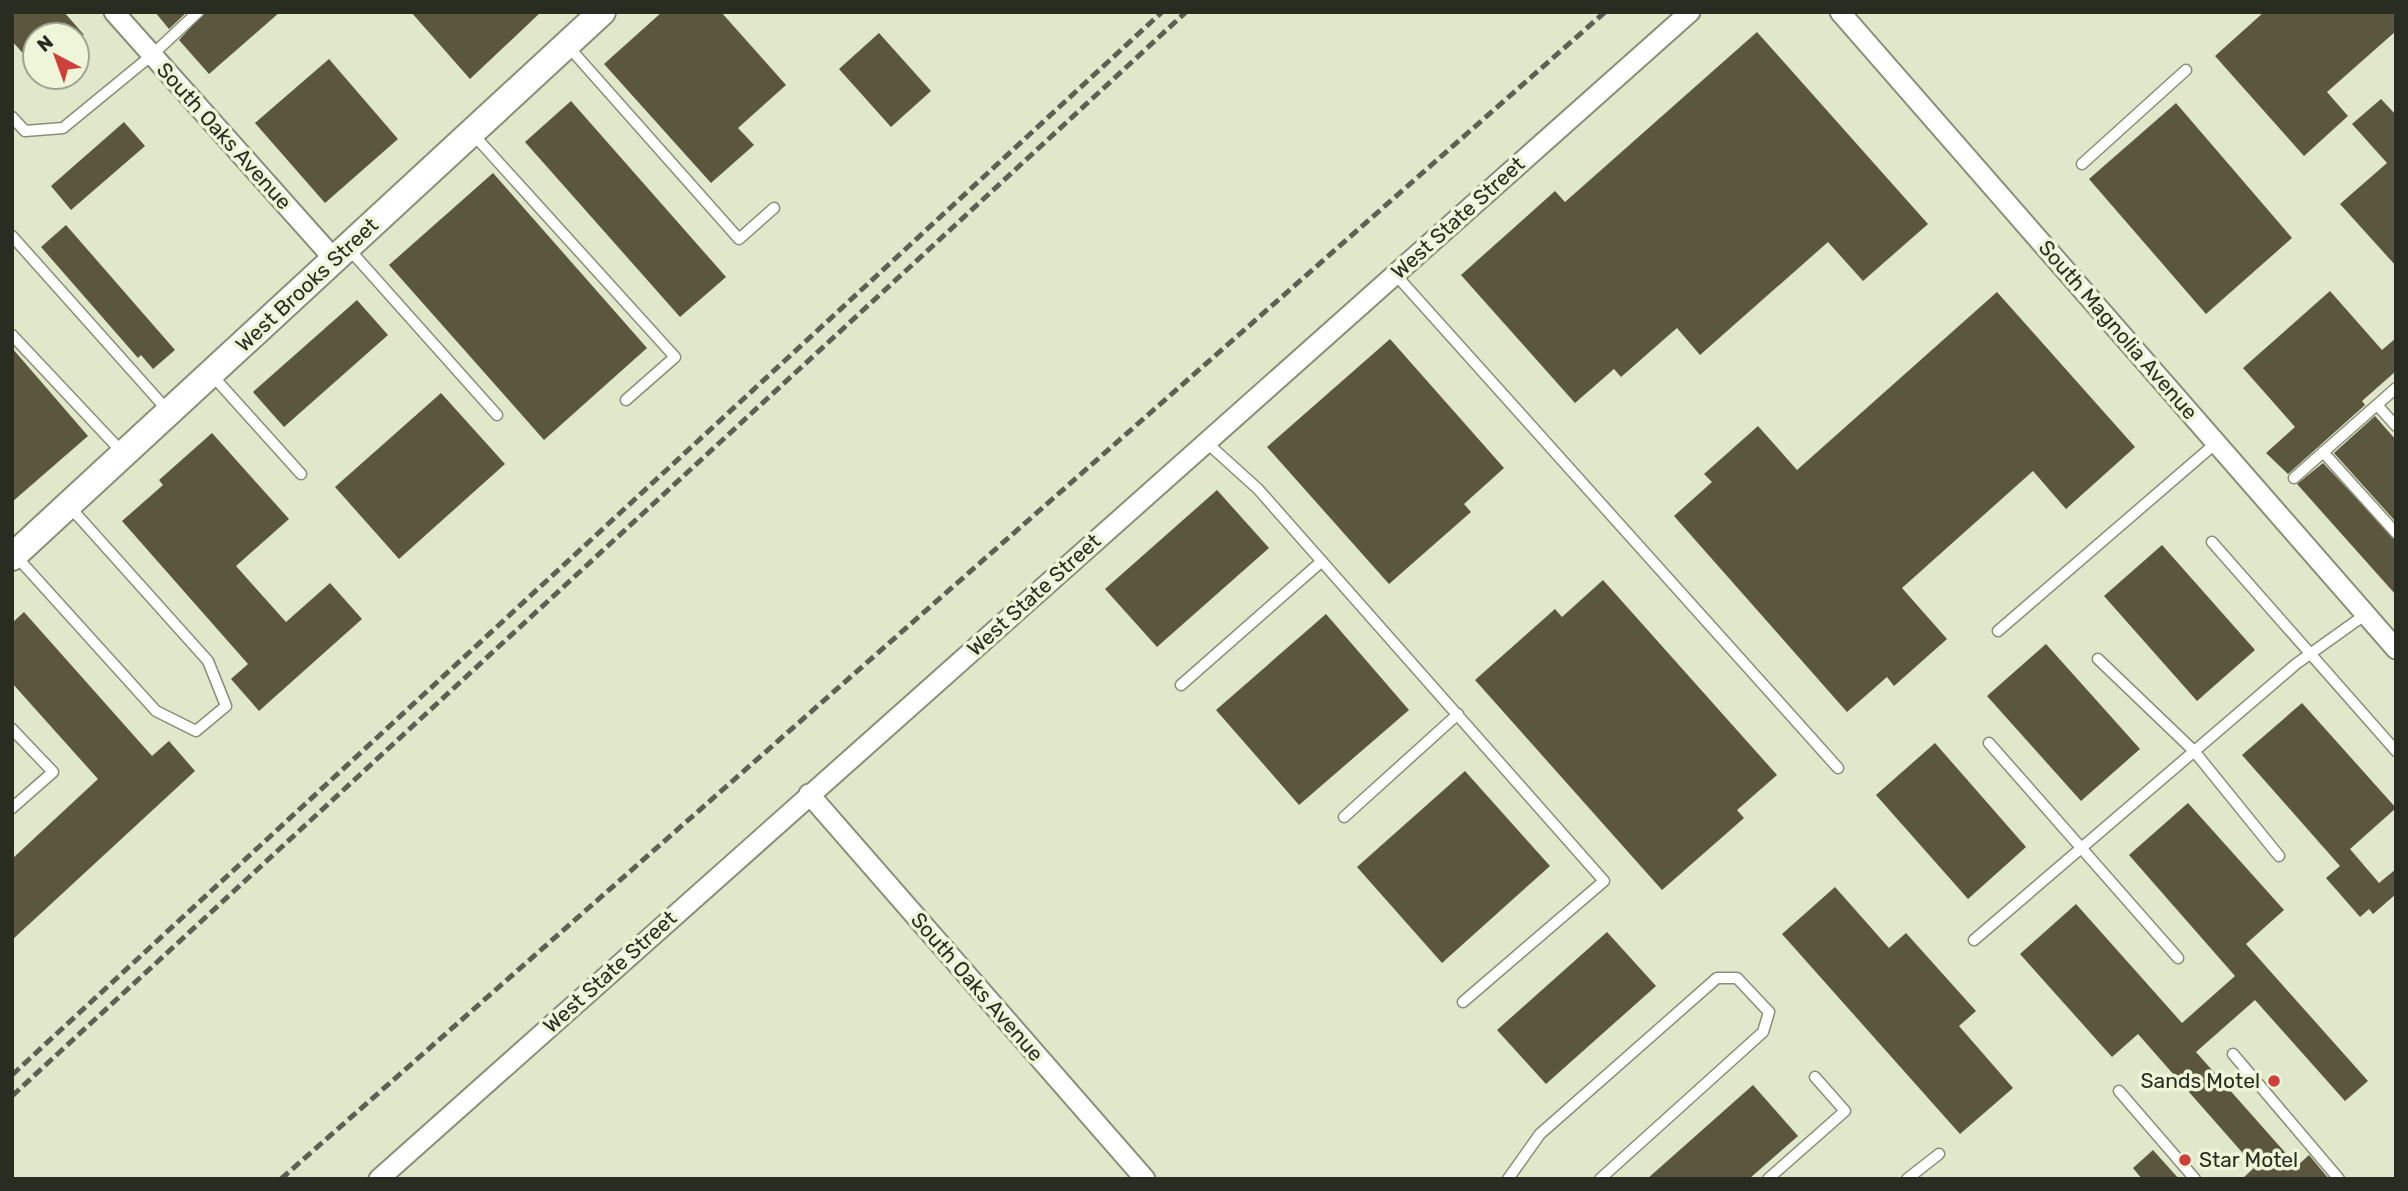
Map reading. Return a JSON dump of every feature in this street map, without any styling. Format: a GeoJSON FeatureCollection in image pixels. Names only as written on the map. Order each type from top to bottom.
{"type":"FeatureCollection","features":[{"type":"Feature","properties":{"kind":"street","name":"South Oaks Avenue"},"geometry":{"type":"LineString","coordinates":[[114,12],[341,254]]}},
{"type":"Feature","properties":{"kind":"street","name":"West Brooks Street"},"geometry":{"type":"LineString","coordinates":[[14,556],[602,12]]}},
{"type":"Feature","properties":{"kind":"street","name":"West State Street"},"geometry":{"type":"LineString","coordinates":[[379,1179],[1690,12]]}},
{"type":"Feature","properties":{"kind":"street","name":"South Magnolia Avenue"},"geometry":{"type":"LineString","coordinates":[[1840,12],[2396,649]]}},
{"type":"Feature","properties":{"kind":"street","name":"South Oaks Avenue"},"geometry":{"type":"LineString","coordinates":[[809,794],[1145,1179]]}},
{"type":"Feature","properties":{"kind":"lane"},"geometry":{"type":"LineString","coordinates":[[12,117],[24,131],[63,128],[152,55],[198,12]]}},
{"type":"Feature","properties":{"kind":"lane"},"geometry":{"type":"LineString","coordinates":[[567,45],[739,239],[774,208]]}},
{"type":"Feature","properties":{"kind":"lane"},"geometry":{"type":"LineString","coordinates":[[2082,164],[2186,70]]}},
{"type":"Feature","properties":{"kind":"lane"},"geometry":{"type":"LineString","coordinates":[[472,132],[675,357],[626,400]]}},
{"type":"Feature","properties":{"kind":"lane"},"geometry":{"type":"LineString","coordinates":[[12,236],[169,413]]}},
{"type":"Feature","properties":{"kind":"lane"},"geometry":{"type":"LineString","coordinates":[[341,254],[497,415]]}},
{"type":"Feature","properties":{"kind":"lane"},"geometry":{"type":"LineString","coordinates":[[1395,274],[1838,768]]}},
{"type":"Feature","properties":{"kind":"lane"},"geometry":{"type":"LineString","coordinates":[[12,335],[124,454]]}},
{"type":"Feature","properties":{"kind":"lane"},"geometry":{"type":"LineString","coordinates":[[211,374],[301,474]]}},
{"type":"Feature","properties":{"kind":"lane"},"geometry":{"type":"LineString","coordinates":[[2294,478],[2396,388]]}},
{"type":"Feature","properties":{"kind":"lane"},"geometry":{"type":"LineString","coordinates":[[2377,405],[2396,426]]}},
{"type":"Feature","properties":{"kind":"lane"},"geometry":{"type":"LineString","coordinates":[[1206,442],[1258,489],[1604,881],[1464,1002]]}},
{"type":"Feature","properties":{"kind":"lane"},"geometry":{"type":"LineString","coordinates":[[1998,631],[2216,443]]}},
{"type":"Feature","properties":{"kind":"lane"},"geometry":{"type":"LineString","coordinates":[[2323,452],[2396,533]]}},
{"type":"Feature","properties":{"kind":"lane"},"geometry":{"type":"LineString","coordinates":[[14,556],[156,711],[196,731],[226,706],[208,661],[69,505]]}},
{"type":"Feature","properties":{"kind":"lane"},"geometry":{"type":"LineString","coordinates":[[2213,542],[2396,751]]}},
{"type":"Feature","properties":{"kind":"lane"},"geometry":{"type":"LineString","coordinates":[[1181,685],[1322,561]]}},
{"type":"Feature","properties":{"kind":"lane"},"geometry":{"type":"LineString","coordinates":[[1974,940],[2310,654],[2365,614]]}},
{"type":"Feature","properties":{"kind":"lane"},"geometry":{"type":"LineString","coordinates":[[2098,659],[2194,751],[2279,856]]}},
{"type":"Feature","properties":{"kind":"lane"},"geometry":{"type":"LineString","coordinates":[[1344,817],[1458,714]]}},
{"type":"Feature","properties":{"kind":"lane"},"geometry":{"type":"LineString","coordinates":[[12,729],[53,772],[12,808]]}},
{"type":"Feature","properties":{"kind":"lane"},"geometry":{"type":"LineString","coordinates":[[1989,743],[2178,958]]}},
{"type":"Feature","properties":{"kind":"lane"},"geometry":{"type":"LineString","coordinates":[[1508,1179],[1540,1134],[1717,978],[1737,978],[1769,1012],[1763,1032],[1600,1179]]}},
{"type":"Feature","properties":{"kind":"lane"},"geometry":{"type":"LineString","coordinates":[[2233,1054],[2339,1179]]}},
{"type":"Feature","properties":{"kind":"lane"},"geometry":{"type":"LineString","coordinates":[[1768,1179],[1844,1111],[1815,1077]]}},
{"type":"Feature","properties":{"kind":"lane"},"geometry":{"type":"LineString","coordinates":[[2119,1091],[2194,1179]]}},
{"type":"Feature","properties":{"kind":"lane"},"geometry":{"type":"LineString","coordinates":[[1907,1179],[1939,1154]]}},
{"type":"Feature","properties":{"kind":"building"},"geometry":{"type":"Polygon","coordinates":[[[12,12],[64,12],[72,21],[21,21],[21,51],[12,41],[12,12]]]}},
{"type":"Feature","properties":{"kind":"building"},"geometry":{"type":"Polygon","coordinates":[[[155,12],[187,12],[169,29],[155,12]]]}},
{"type":"Feature","properties":{"kind":"building"},"geometry":{"type":"Polygon","coordinates":[[[205,12],[280,12],[209,74],[179,40],[205,12]]]}},
{"type":"Feature","properties":{"kind":"building"},"geometry":{"type":"Polygon","coordinates":[[[411,12],[541,12],[470,79],[411,12]]]}},
{"type":"Feature","properties":{"kind":"building"},"geometry":{"type":"Polygon","coordinates":[[[662,12],[721,12],[786,85],[738,128],[754,145],[711,183],[604,64],[662,12]]]}},
{"type":"Feature","properties":{"kind":"building"},"geometry":{"type":"Polygon","coordinates":[[[2264,12],[2396,12],[2396,31],[2327,92],[2348,116],[2304,156],[2215,56],[2264,12]]]}},
{"type":"Feature","properties":{"kind":"building"},"geometry":{"type":"Polygon","coordinates":[[[1757,32],[1928,224],[1863,281],[1828,242],[1700,355],[1677,328],[1621,377],[1614,369],[1575,403],[1461,275],[1555,191],[1565,202],[1757,32]]]}},
{"type":"Feature","properties":{"kind":"building"},"geometry":{"type":"Polygon","coordinates":[[[879,33],[931,91],[891,127],[839,69],[879,33]]]}},
{"type":"Feature","properties":{"kind":"building"},"geometry":{"type":"Polygon","coordinates":[[[329,59],[398,139],[325,203],[255,123],[329,59]]]}},
{"type":"Feature","properties":{"kind":"building"},"geometry":{"type":"Polygon","coordinates":[[[2381,99],[2396,115],[2396,266],[2340,204],[2387,163],[2352,124],[2381,99]]]}},
{"type":"Feature","properties":{"kind":"building"},"geometry":{"type":"Polygon","coordinates":[[[571,101],[726,277],[680,317],[525,142],[571,101]]]}},
{"type":"Feature","properties":{"kind":"building"},"geometry":{"type":"Polygon","coordinates":[[[2176,103],[2292,238],[2206,314],[2089,179],[2176,103]]]}},
{"type":"Feature","properties":{"kind":"building"},"geometry":{"type":"Polygon","coordinates":[[[124,122],[145,146],[71,210],[51,186],[124,122]]]}},
{"type":"Feature","properties":{"kind":"building"},"geometry":{"type":"Polygon","coordinates":[[[493,173],[647,348],[544,440],[389,265],[493,173]]]}},
{"type":"Feature","properties":{"kind":"building"},"geometry":{"type":"Polygon","coordinates":[[[66,225],[175,350],[153,369],[141,355],[138,358],[41,247],[66,225]]]}},
{"type":"Feature","properties":{"kind":"building"},"geometry":{"type":"Polygon","coordinates":[[[2330,291],[2382,350],[2396,338],[2396,371],[2362,401],[2365,405],[2288,474],[2266,453],[2295,427],[2243,368],[2330,291]]]}},
{"type":"Feature","properties":{"kind":"building"},"geometry":{"type":"Polygon","coordinates":[[[1997,292],[2135,447],[2066,509],[2033,471],[1902,588],[1947,639],[1894,686],[1887,677],[1847,712],[1674,516],[1712,482],[1704,474],[1758,426],[1797,470],[1997,292]]]}},
{"type":"Feature","properties":{"kind":"building"},"geometry":{"type":"Polygon","coordinates":[[[357,300],[388,335],[284,427],[253,392],[357,300]]]}},
{"type":"Feature","properties":{"kind":"building"},"geometry":{"type":"Polygon","coordinates":[[[1390,339],[1504,468],[1464,504],[1471,512],[1389,584],[1267,447],[1390,339]]]}},
{"type":"Feature","properties":{"kind":"building"},"geometry":{"type":"Polygon","coordinates":[[[12,348],[88,436],[12,502],[12,348]]]}},
{"type":"Feature","properties":{"kind":"building"},"geometry":{"type":"Polygon","coordinates":[[[441,393],[505,464],[399,559],[335,487],[441,393]]]}},
{"type":"Feature","properties":{"kind":"building"},"geometry":{"type":"Polygon","coordinates":[[[2375,416],[2396,440],[2396,522],[2334,453],[2375,416]]]}},
{"type":"Feature","properties":{"kind":"building"},"geometry":{"type":"Polygon","coordinates":[[[212,433],[289,519],[236,566],[286,622],[330,583],[362,619],[259,711],[231,679],[248,664],[122,521],[163,485],[159,480],[212,433]]]}},
{"type":"Feature","properties":{"kind":"building"},"geometry":{"type":"Polygon","coordinates":[[[2323,463],[2396,540],[2396,595],[2297,484],[2323,463]]]}},
{"type":"Feature","properties":{"kind":"building"},"geometry":{"type":"Polygon","coordinates":[[[1217,490],[1269,548],[1157,647],[1105,589],[1217,490]]]}},
{"type":"Feature","properties":{"kind":"building"},"geometry":{"type":"Polygon","coordinates":[[[2162,545],[2255,650],[2197,701],[2104,596],[2162,545]]]}},
{"type":"Feature","properties":{"kind":"building"},"geometry":{"type":"Polygon","coordinates":[[[1603,580],[1777,775],[1737,810],[1744,818],[1662,890],[1475,680],[1555,609],[1562,617],[1603,580]]]}},
{"type":"Feature","properties":{"kind":"building"},"geometry":{"type":"Polygon","coordinates":[[[24,612],[152,756],[169,741],[195,771],[12,940],[12,859],[98,779],[12,683],[12,623],[24,612]]]}},
{"type":"Feature","properties":{"kind":"building"},"geometry":{"type":"Polygon","coordinates":[[[1326,614],[1409,710],[1299,805],[1216,710],[1326,614]]]}},
{"type":"Feature","properties":{"kind":"building"},"geometry":{"type":"Polygon","coordinates":[[[2046,644],[2140,749],[2081,801],[1987,696],[2046,644]]]}},
{"type":"Feature","properties":{"kind":"building"},"geometry":{"type":"Polygon","coordinates":[[[2302,703],[2396,808],[2350,849],[2379,883],[2396,869],[2396,894],[2373,914],[2369,909],[2360,917],[2326,878],[2340,866],[2242,755],[2302,703]]]}},
{"type":"Feature","properties":{"kind":"building"},"geometry":{"type":"Polygon","coordinates":[[[1935,743],[2026,847],[1968,899],[1876,795],[1935,743]]]}},
{"type":"Feature","properties":{"kind":"building"},"geometry":{"type":"Polygon","coordinates":[[[1465,771],[1550,866],[1442,963],[1357,867],[1465,771]]]}},
{"type":"Feature","properties":{"kind":"building"},"geometry":{"type":"Polygon","coordinates":[[[2188,803],[2284,910],[2246,944],[2368,1081],[2345,1101],[2255,1000],[2196,1052],[2297,1166],[2309,1155],[2329,1179],[2242,1179],[2255,1167],[2138,1034],[2112,1057],[2020,954],[2076,904],[2182,1023],[2235,976],[2129,855],[2188,803]]]}},
{"type":"Feature","properties":{"kind":"building"},"geometry":{"type":"Polygon","coordinates":[[[1835,887],[1889,948],[1906,933],[1976,1011],[1959,1026],[2013,1088],[1960,1134],[1782,934],[1835,887]]]}},
{"type":"Feature","properties":{"kind":"building"},"geometry":{"type":"Polygon","coordinates":[[[1607,932],[1656,986],[1546,1084],[1497,1030],[1607,932]]]}},
{"type":"Feature","properties":{"kind":"building"},"geometry":{"type":"Polygon","coordinates":[[[1753,1085],[1798,1136],[1749,1179],[1647,1179],[1753,1085]]]}},
{"type":"Feature","properties":{"kind":"building"},"geometry":{"type":"Polygon","coordinates":[[[2153,1150],[2179,1179],[2142,1179],[2133,1168],[2153,1150]]]}},
{"type":"Feature","properties":{"kind":"railway"},"geometry":{"type":"LineString","coordinates":[[12,1075],[1162,12]]}},
{"type":"Feature","properties":{"kind":"railway"},"geometry":{"type":"LineString","coordinates":[[12,1096],[1186,12]]}},
{"type":"Feature","properties":{"kind":"railway"},"geometry":{"type":"LineString","coordinates":[[281,1179],[1605,12]]}},
{"type":"Feature","properties":{"kind":"place","name":"Sands Motel"},"geometry":{"type":"Point","coordinates":[2274,1081]}},
{"type":"Feature","properties":{"kind":"place","name":"Star Motel"},"geometry":{"type":"Point","coordinates":[2185,1160]}}]}
